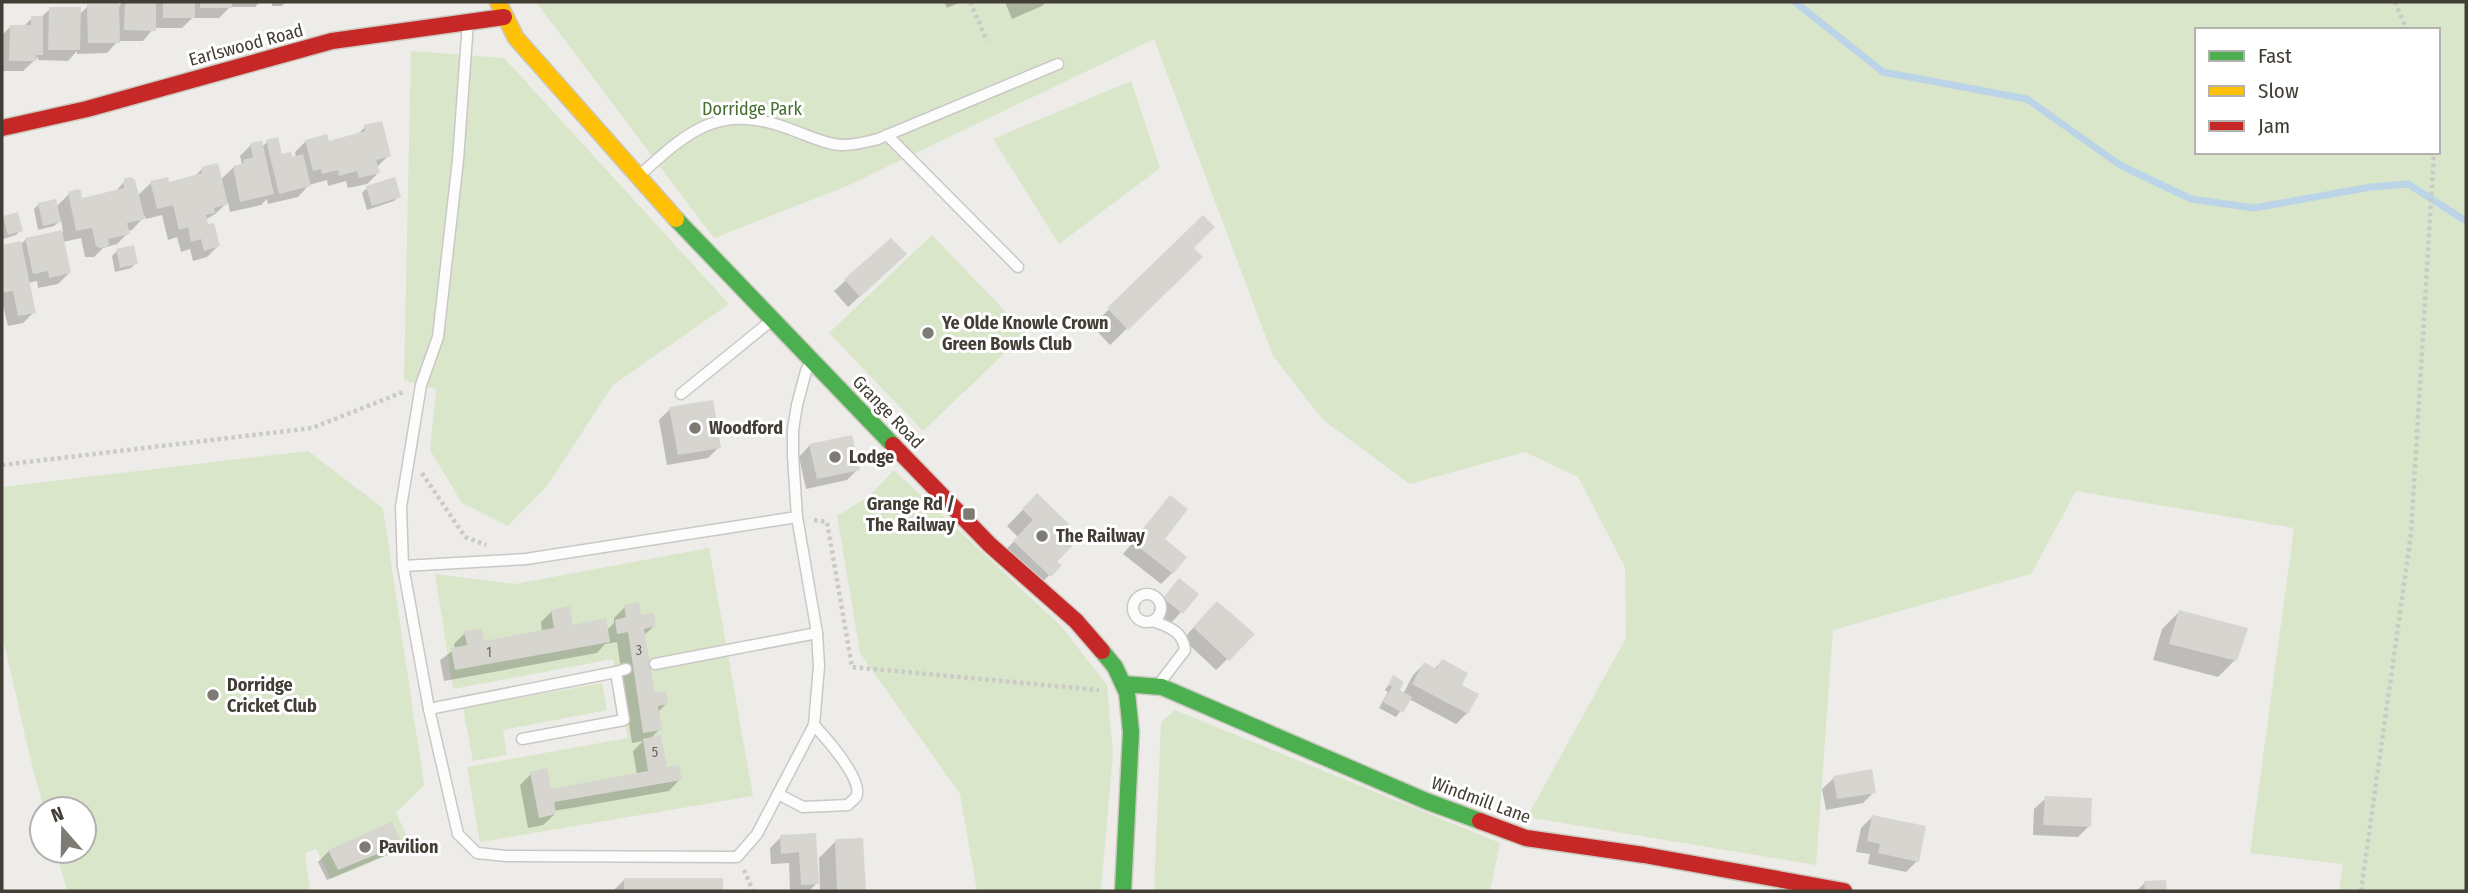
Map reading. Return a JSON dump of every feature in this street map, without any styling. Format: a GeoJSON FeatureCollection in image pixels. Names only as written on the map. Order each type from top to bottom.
{"type":"FeatureCollection","features":[{"type":"Feature","properties":{"kind":"street","name":"Earlswood Road"},"geometry":{"type":"LineString","coordinates":[[2,128],[87,109],[332,41],[468,21],[501,9]]}},
{"type":"Feature","properties":{"kind":"street","name":"Grange Road"},"geometry":{"type":"LineString","coordinates":[[501,9],[516,38],[670,213],[990,545],[1076,621],[1115,667],[1126,688],[1131,732],[1123,891]]}},
{"type":"Feature","properties":{"kind":"street","name":"Windmill Lane"},"geometry":{"type":"LineString","coordinates":[[1126,688],[1157,687],[1426,801],[1527,838],[1844,891]]}},
{"type":"Feature","properties":{"kind":"lane"},"geometry":{"type":"LineString","coordinates":[[468,21],[458,160],[439,337],[421,385],[401,507],[403,566],[429,709],[458,834],[477,853],[506,856],[737,857],[757,834],[814,725],[819,666],[817,633],[797,517],[793,429],[800,390],[811,361]]}},
{"type":"Feature","properties":{"kind":"lane"},"geometry":{"type":"LineString","coordinates":[[639,176],[690,131],[731,118],[761,120],[827,143],[850,146],[887,135],[1058,64]]}},
{"type":"Feature","properties":{"kind":"lane"},"geometry":{"type":"LineString","coordinates":[[887,135],[1018,267]]}},
{"type":"Feature","properties":{"kind":"lane"},"geometry":{"type":"LineString","coordinates":[[681,394],[773,320]]}},
{"type":"Feature","properties":{"kind":"lane"},"geometry":{"type":"LineString","coordinates":[[403,566],[526,559],[797,517]]}},
{"type":"Feature","properties":{"kind":"lane"},"geometry":{"type":"LineString","coordinates":[[1153,621],[1170,627],[1180,635],[1185,650],[1157,687]]}},
{"type":"Feature","properties":{"kind":"lane"},"geometry":{"type":"LineString","coordinates":[[656,664],[817,633]]}},
{"type":"Feature","properties":{"kind":"lane"},"geometry":{"type":"LineString","coordinates":[[429,709],[621,671],[624,720],[522,739]]}},
{"type":"Feature","properties":{"kind":"lane"},"geometry":{"type":"LineString","coordinates":[[778,794],[803,807],[848,805],[856,797],[857,788],[844,761],[814,725]]}},
{"type":"Feature","properties":{"kind":"path"},"geometry":{"type":"LineString","coordinates":[[970,2],[987,41]]}},
{"type":"Feature","properties":{"kind":"path"},"geometry":{"type":"LineString","coordinates":[[2395,2],[2406,28]]}},
{"type":"Feature","properties":{"kind":"path"},"geometry":{"type":"LineString","coordinates":[[2361,891],[2412,534],[2434,154]]}},
{"type":"Feature","properties":{"kind":"path"},"geometry":{"type":"LineString","coordinates":[[2,465],[312,428],[421,385]]}},
{"type":"Feature","properties":{"kind":"path"},"geometry":{"type":"LineString","coordinates":[[420,470],[465,537],[489,546]]}},
{"type":"Feature","properties":{"kind":"path"},"geometry":{"type":"LineString","coordinates":[[797,517],[827,522],[852,667],[1126,688]]}},
{"type":"Feature","properties":{"kind":"path"},"geometry":{"type":"LineString","coordinates":[[737,857],[753,891]]}},
{"type":"Feature","properties":{"kind":"green space","name":"Dorridge Park"},"geometry":{"type":"Polygon","coordinates":[[[536,2],[2466,2],[2466,891],[2339,891],[2343,864],[2250,853],[2294,528],[2076,491],[2031,574],[1833,630],[1816,865],[1527,817],[1626,638],[1625,567],[1578,477],[1525,452],[1410,484],[1323,420],[1273,356],[1154,39],[847,186],[714,238],[536,2]]]}},
{"type":"Feature","properties":{"kind":"green space"},"geometry":{"type":"Polygon","coordinates":[[[411,51],[504,58],[729,304],[613,385],[547,486],[508,526],[462,503],[430,450],[436,389],[404,380],[411,51]]]}},
{"type":"Feature","properties":{"kind":"green space"},"geometry":{"type":"Polygon","coordinates":[[[1131,81],[1160,168],[1059,244],[993,139],[1131,81]]]}},
{"type":"Feature","properties":{"kind":"green space","name":"Ye Olde Knowle Crown Green Bowls Club"},"geometry":{"type":"Polygon","coordinates":[[[932,235],[1026,333],[923,431],[829,333],[932,235]]]}},
{"type":"Feature","properties":{"kind":"green space","name":"Dorridge Cricket Club"},"geometry":{"type":"Polygon","coordinates":[[[308,451],[383,508],[424,785],[396,813],[412,845],[331,879],[316,849],[305,853],[310,891],[67,891],[60,865],[98,865],[98,795],[40,795],[2,634],[2,487],[308,451]]]}},
{"type":"Feature","properties":{"kind":"green space"},"geometry":{"type":"Polygon","coordinates":[[[894,470],[1061,626],[1107,685],[1113,753],[1101,891],[977,891],[960,794],[860,653],[837,516],[868,497],[894,470]]]}},
{"type":"Feature","properties":{"kind":"green space"},"geometry":{"type":"Polygon","coordinates":[[[709,548],[753,796],[480,842],[467,767],[628,738],[613,659],[453,689],[435,574],[515,584],[709,548]]]}},
{"type":"Feature","properties":{"kind":"green space"},"geometry":{"type":"Polygon","coordinates":[[[602,683],[607,710],[503,730],[507,755],[473,761],[463,708],[602,683]]]}},
{"type":"Feature","properties":{"kind":"green space"},"geometry":{"type":"Polygon","coordinates":[[[1175,710],[1500,843],[1490,891],[1154,891],[1161,722],[1175,710]]]}},
{"type":"Feature","properties":{"kind":"building"},"geometry":{"type":"Polygon","coordinates":[[[125,2],[156,2],[156,31],[124,30],[125,2]]]}},
{"type":"Feature","properties":{"kind":"building"},"geometry":{"type":"Polygon","coordinates":[[[163,2],[195,2],[195,18],[163,18],[163,2]]]}},
{"type":"Feature","properties":{"kind":"building"},"geometry":{"type":"Polygon","coordinates":[[[200,2],[232,2],[232,8],[200,8],[200,2]]]}},
{"type":"Feature","properties":{"kind":"building"},"geometry":{"type":"Polygon","coordinates":[[[87,4],[119,4],[120,43],[88,43],[87,4]]]}},
{"type":"Feature","properties":{"kind":"building"},"geometry":{"type":"Polygon","coordinates":[[[49,7],[81,7],[80,50],[48,50],[49,7]]]}},
{"type":"Feature","properties":{"kind":"building"},"geometry":{"type":"Polygon","coordinates":[[[31,16],[43,16],[43,55],[36,55],[36,61],[9,61],[10,25],[31,25],[31,16]]]}},
{"type":"Feature","properties":{"kind":"building"},"geometry":{"type":"Polygon","coordinates":[[[382,121],[391,156],[376,160],[380,173],[359,178],[357,171],[339,176],[338,170],[322,174],[321,169],[313,171],[305,140],[327,134],[329,141],[365,131],[364,125],[382,121]]]}},
{"type":"Feature","properties":{"kind":"building"},"geometry":{"type":"Polygon","coordinates":[[[278,137],[282,154],[291,152],[292,157],[303,154],[311,186],[279,194],[266,140],[278,137]]]}},
{"type":"Feature","properties":{"kind":"building"},"geometry":{"type":"Polygon","coordinates":[[[262,141],[274,194],[240,202],[233,166],[253,157],[250,143],[262,141]]]}},
{"type":"Feature","properties":{"kind":"building"},"geometry":{"type":"Polygon","coordinates":[[[218,163],[228,204],[214,208],[215,213],[206,215],[208,224],[214,223],[220,246],[204,251],[201,239],[191,242],[188,227],[179,230],[173,205],[157,209],[150,181],[168,177],[169,182],[202,173],[201,167],[218,163]]]}},
{"type":"Feature","properties":{"kind":"building"},"geometry":{"type":"Polygon","coordinates":[[[131,177],[135,180],[145,219],[127,223],[130,234],[108,239],[107,247],[99,248],[96,246],[92,228],[76,231],[68,192],[78,189],[82,198],[124,188],[125,178],[131,177]]]}},
{"type":"Feature","properties":{"kind":"building"},"geometry":{"type":"Polygon","coordinates":[[[395,177],[401,197],[372,206],[366,186],[395,177]]]}},
{"type":"Feature","properties":{"kind":"building"},"geometry":{"type":"Polygon","coordinates":[[[56,199],[61,222],[43,226],[38,203],[56,199]]]}},
{"type":"Feature","properties":{"kind":"building"},"geometry":{"type":"Polygon","coordinates":[[[18,212],[23,231],[8,235],[3,216],[18,212]]]}},
{"type":"Feature","properties":{"kind":"building"},"geometry":{"type":"Polygon","coordinates":[[[1203,215],[1215,227],[1194,248],[1203,257],[1128,330],[1107,308],[1203,215]]]}},
{"type":"Feature","properties":{"kind":"building"},"geometry":{"type":"Polygon","coordinates":[[[62,230],[71,273],[49,278],[48,271],[33,274],[25,238],[62,230]]]}},
{"type":"Feature","properties":{"kind":"building"},"geometry":{"type":"Polygon","coordinates":[[[891,238],[907,254],[860,297],[844,279],[891,238]]]}},
{"type":"Feature","properties":{"kind":"building"},"geometry":{"type":"Polygon","coordinates":[[[21,241],[36,313],[18,316],[13,291],[2,293],[2,245],[21,241]]]}},
{"type":"Feature","properties":{"kind":"building"},"geometry":{"type":"Polygon","coordinates":[[[134,245],[138,264],[120,268],[116,249],[134,245]]]}},
{"type":"Feature","properties":{"kind":"building","name":"Woodford"},"geometry":{"type":"Polygon","coordinates":[[[713,400],[721,448],[678,455],[669,407],[713,400]]]}},
{"type":"Feature","properties":{"kind":"building","name":"Lodge"},"geometry":{"type":"Polygon","coordinates":[[[852,435],[860,470],[817,479],[809,444],[852,435]]]}},
{"type":"Feature","properties":{"kind":"building","name":"The Railway"},"geometry":{"type":"Polygon","coordinates":[[[1037,493],[1069,524],[1062,532],[1075,543],[1057,562],[1062,565],[1051,577],[1013,541],[1033,520],[1022,509],[1037,493]]]}},
{"type":"Feature","properties":{"kind":"building"},"geometry":{"type":"Polygon","coordinates":[[[1170,495],[1188,509],[1165,539],[1187,557],[1173,574],[1132,542],[1170,495]]]}},
{"type":"Feature","properties":{"kind":"building"},"geometry":{"type":"Polygon","coordinates":[[[1179,578],[1199,594],[1183,614],[1163,598],[1179,578]]]}},
{"type":"Feature","properties":{"kind":"building"},"geometry":{"type":"Polygon","coordinates":[[[1217,601],[1255,634],[1229,661],[1193,627],[1217,601]]]}},
{"type":"Feature","properties":{"kind":"building"},"geometry":{"type":"Polygon","coordinates":[[[639,602],[641,615],[654,613],[656,626],[644,629],[655,693],[666,691],[668,704],[658,706],[662,730],[643,733],[628,632],[617,634],[615,620],[626,617],[624,605],[639,602]]]}},
{"type":"Feature","properties":{"kind":"building"},"geometry":{"type":"Polygon","coordinates":[[[570,606],[573,625],[606,618],[610,642],[455,670],[451,648],[467,645],[464,631],[482,628],[484,641],[554,628],[551,610],[570,606]]]}},
{"type":"Feature","properties":{"kind":"building"},"geometry":{"type":"Polygon","coordinates":[[[2179,610],[2248,628],[2237,661],[2169,644],[2179,610]]]}},
{"type":"Feature","properties":{"kind":"building"},"geometry":{"type":"Polygon","coordinates":[[[1442,659],[1468,673],[1462,685],[1479,694],[1468,714],[1412,684],[1424,662],[1436,669],[1442,659]]]}},
{"type":"Feature","properties":{"kind":"building"},"geometry":{"type":"Polygon","coordinates":[[[1393,675],[1404,682],[1400,690],[1412,697],[1403,713],[1383,702],[1392,687],[1388,685],[1393,675]]]}},
{"type":"Feature","properties":{"kind":"building"},"geometry":{"type":"Polygon","coordinates":[[[661,735],[667,767],[679,765],[682,780],[554,802],[556,814],[539,818],[530,772],[547,768],[551,789],[648,771],[643,739],[661,735]]]}},
{"type":"Feature","properties":{"kind":"building"},"geometry":{"type":"Polygon","coordinates":[[[1872,769],[1876,793],[1837,799],[1833,776],[1872,769]]]}},
{"type":"Feature","properties":{"kind":"building"},"geometry":{"type":"Polygon","coordinates":[[[2045,796],[2092,798],[2091,827],[2043,825],[2045,796]]]}},
{"type":"Feature","properties":{"kind":"building"},"geometry":{"type":"Polygon","coordinates":[[[1872,815],[1926,826],[1919,862],[1878,853],[1880,844],[1867,841],[1872,815]]]}},
{"type":"Feature","properties":{"kind":"building","name":"Pavilion"},"geometry":{"type":"Polygon","coordinates":[[[392,822],[402,844],[338,870],[328,850],[392,822]]]}},
{"type":"Feature","properties":{"kind":"building"},"geometry":{"type":"Polygon","coordinates":[[[816,833],[819,884],[801,885],[799,852],[781,854],[780,835],[816,833]]]}},
{"type":"Feature","properties":{"kind":"building"},"geometry":{"type":"Polygon","coordinates":[[[863,838],[866,891],[837,891],[835,839],[863,838]]]}},
{"type":"Feature","properties":{"kind":"building"},"geometry":{"type":"Polygon","coordinates":[[[624,878],[723,878],[723,891],[624,891],[624,878]]]}},
{"type":"Feature","properties":{"kind":"building"},"geometry":{"type":"Polygon","coordinates":[[[2166,880],[2167,891],[2145,891],[2144,881],[2166,880]]]}},
{"type":"Feature","properties":{"kind":"waterway"},"geometry":{"type":"LineString","coordinates":[[1795,2],[1883,72],[2027,99],[2120,165],[2191,199],[2254,208],[2371,187],[2408,184],[2466,221]]}},
{"type":"Feature","properties":{"kind":"traffic: fast"},"geometry":{"type":"LineString","coordinates":[[676,219],[893,445]]}},
{"type":"Feature","properties":{"kind":"traffic: fast"},"geometry":{"type":"LineString","coordinates":[[1102,651],[1115,667],[1127,693],[1131,732],[1123,891]]}},
{"type":"Feature","properties":{"kind":"traffic: fast"},"geometry":{"type":"LineString","coordinates":[[1124,684],[1162,687],[1426,801],[1480,821]]}},
{"type":"Feature","properties":{"kind":"traffic: slow"},"geometry":{"type":"LineString","coordinates":[[498,2],[516,38],[676,219]]}},
{"type":"Feature","properties":{"kind":"traffic: jam"},"geometry":{"type":"LineString","coordinates":[[2,128],[87,109],[332,41],[504,17]]}},
{"type":"Feature","properties":{"kind":"traffic: jam"},"geometry":{"type":"LineString","coordinates":[[893,445],[990,545],[1076,621],[1102,651]]}},
{"type":"Feature","properties":{"kind":"traffic: jam"},"geometry":{"type":"LineString","coordinates":[[1480,821],[1526,838],[1644,855],[1844,891]]}},
{"type":"Feature","properties":{"kind":"place","name":"Ye Olde Knowle Crown Green Bowls Club"},"geometry":{"type":"Point","coordinates":[928,333]}},
{"type":"Feature","properties":{"kind":"place","name":"Woodford"},"geometry":{"type":"Point","coordinates":[695,428]}},
{"type":"Feature","properties":{"kind":"place","name":"Lodge"},"geometry":{"type":"Point","coordinates":[835,457]}},
{"type":"Feature","properties":{"kind":"place","name":"Grange Rd / The Railway"},"geometry":{"type":"Point","coordinates":[969,514]}},
{"type":"Feature","properties":{"kind":"place","name":"The Railway"},"geometry":{"type":"Point","coordinates":[1042,536]}},
{"type":"Feature","properties":{"kind":"place","name":"Dorridge Cricket Club"},"geometry":{"type":"Point","coordinates":[213,695]}},
{"type":"Feature","properties":{"kind":"place","name":"Pavilion"},"geometry":{"type":"Point","coordinates":[365,847]}}]}
